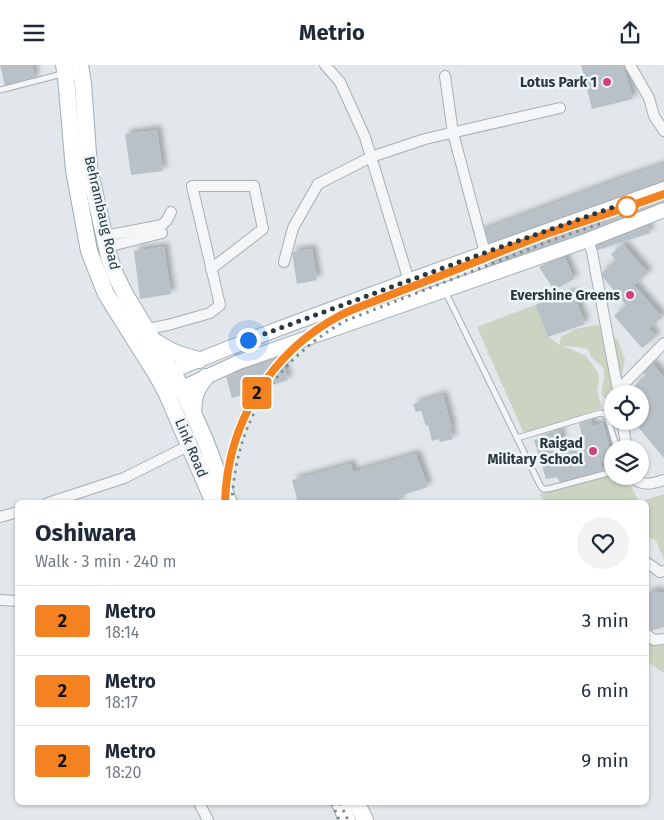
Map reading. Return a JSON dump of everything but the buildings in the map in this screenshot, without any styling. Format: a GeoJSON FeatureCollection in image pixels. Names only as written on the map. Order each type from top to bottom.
{"type":"FeatureCollection","features":[{"type":"Feature","properties":{"kind":"main road","name":"Behrambaug Road"},"geometry":{"type":"LineString","coordinates":[[80,65],[89,168],[106,242],[116,276],[150,334],[165,374]]}},
{"type":"Feature","properties":{"kind":"main road","name":"Behrambaug Road"},"geometry":{"type":"LineString","coordinates":[[64,69],[74,170],[89,251],[106,294],[165,374]]}},
{"type":"Feature","properties":{"kind":"main road"},"geometry":{"type":"LineString","coordinates":[[182,399],[165,374],[239,344],[664,189]]}},
{"type":"Feature","properties":{"kind":"main road"},"geometry":{"type":"LineString","coordinates":[[182,399],[206,377],[239,362],[663,213]]}},
{"type":"Feature","properties":{"kind":"main road"},"geometry":{"type":"LineString","coordinates":[[150,334],[168,350],[178,355],[199,360]]}},
{"type":"Feature","properties":{"kind":"main road"},"geometry":{"type":"LineString","coordinates":[[182,399],[194,400],[198,386],[206,377]]}},
{"type":"Feature","properties":{"kind":"main road","name":"Link Road"},"geometry":{"type":"LineString","coordinates":[[182,399],[190,445],[213,500]]}},
{"type":"Feature","properties":{"kind":"main road","name":"Link Road"},"geometry":{"type":"LineString","coordinates":[[182,399],[205,440],[228,500]]}},
{"type":"Feature","properties":{"kind":"main road"},"geometry":{"type":"LineString","coordinates":[[341,805],[347,820]]}},
{"type":"Feature","properties":{"kind":"main road"},"geometry":{"type":"LineString","coordinates":[[358,805],[365,820]]}},
{"type":"Feature","properties":{"kind":"street"},"geometry":{"type":"LineString","coordinates":[[326,65],[340,82],[365,137],[414,301]]}},
{"type":"Feature","properties":{"kind":"street"},"geometry":{"type":"LineString","coordinates":[[630,65],[649,98],[654,116],[664,131]]}},
{"type":"Feature","properties":{"kind":"street"},"geometry":{"type":"LineString","coordinates":[[445,76],[453,133],[485,253]]}},
{"type":"Feature","properties":{"kind":"street"},"geometry":{"type":"LineString","coordinates":[[284,262],[293,228],[318,184],[371,157],[425,139],[560,108]]}},
{"type":"Feature","properties":{"kind":"street"},"geometry":{"type":"LineString","coordinates":[[150,334],[168,325],[210,313],[220,305],[192,186],[254,186],[263,229],[212,269]]}},
{"type":"Feature","properties":{"kind":"street"},"geometry":{"type":"LineString","coordinates":[[106,242],[162,225],[171,212]]}},
{"type":"Feature","properties":{"kind":"street"},"geometry":{"type":"LineString","coordinates":[[106,242],[162,233]]}},
{"type":"Feature","properties":{"kind":"street"},"geometry":{"type":"LineString","coordinates":[[588,240],[592,252],[617,385]]}},
{"type":"Feature","properties":{"kind":"street"},"geometry":{"type":"LineString","coordinates":[[625,385],[664,343]]}},
{"type":"Feature","properties":{"kind":"street"},"geometry":{"type":"LineString","coordinates":[[58,500],[124,479],[190,445]]}},
{"type":"Feature","properties":{"kind":"street"},"geometry":{"type":"LineString","coordinates":[[649,484],[664,480]]}},
{"type":"Feature","properties":{"kind":"street"},"geometry":{"type":"LineString","coordinates":[[0,517],[15,513]]}},
{"type":"Feature","properties":{"kind":"street"},"geometry":{"type":"LineString","coordinates":[[649,564],[660,572],[664,571]]}},
{"type":"Feature","properties":{"kind":"street"},"geometry":{"type":"LineString","coordinates":[[0,600],[15,601]]}},
{"type":"Feature","properties":{"kind":"street"},"geometry":{"type":"LineString","coordinates":[[649,636],[654,640],[664,639]]}},
{"type":"Feature","properties":{"kind":"street"},"geometry":{"type":"LineString","coordinates":[[200,805],[208,820]]}},
{"type":"Feature","properties":{"kind":"lane"},"geometry":{"type":"LineString","coordinates":[[0,90],[64,69]]}},
{"type":"Feature","properties":{"kind":"lane"},"geometry":{"type":"LineString","coordinates":[[445,291],[543,489],[604,474]]}},
{"type":"Feature","properties":{"kind":"lane"},"geometry":{"type":"LineString","coordinates":[[517,438],[600,413],[605,414],[608,419],[614,440]]}},
{"type":"Feature","properties":{"kind":"green space"},"geometry":{"type":"Polygon","coordinates":[[[535,305],[548,337],[560,345],[561,337],[576,329],[596,325],[608,329],[618,341],[625,359],[620,385],[604,385],[603,397],[601,394],[604,368],[592,358],[588,349],[563,346],[586,356],[599,374],[597,391],[602,408],[524,434],[477,327],[535,305]]]}},
{"type":"Feature","properties":{"kind":"green space"},"geometry":{"type":"Polygon","coordinates":[[[604,476],[604,485],[630,485],[638,500],[543,500],[540,494],[604,476]]]}},
{"type":"Feature","properties":{"kind":"green space"},"geometry":{"type":"Polygon","coordinates":[[[664,494],[664,560],[656,540],[649,538],[649,500],[645,500],[664,494]]]}},
{"type":"Feature","properties":{"kind":"green space"},"geometry":{"type":"Polygon","coordinates":[[[649,639],[664,644],[664,673],[649,663],[649,639]]]}},
{"type":"Feature","properties":{"kind":"railway"},"geometry":{"type":"LineString","coordinates":[[225,500],[234,445],[257,393],[293,349],[316,330],[341,315],[513,246],[664,194]]}},
{"type":"Feature","properties":{"kind":"railway"},"geometry":{"type":"LineString","coordinates":[[232,500],[235,473],[241,446],[263,396],[298,355],[320,337],[345,321],[550,241],[605,222]]}},
{"type":"Feature","properties":{"kind":"railway"},"geometry":{"type":"LineString","coordinates":[[333,805],[339,820]]}},
{"type":"Feature","properties":{"kind":"railway"},"geometry":{"type":"LineString","coordinates":[[341,805],[348,820]]}},
{"type":"Feature","properties":{"kind":"metro line","name":"2"},"geometry":{"type":"LineString","coordinates":[[225,500],[227,471],[236,437],[260,387],[296,345],[326,323],[342,314],[547,234],[664,194]]}},
{"type":"Feature","properties":{"kind":"place","name":"Lotus Park 1"},"geometry":{"type":"Point","coordinates":[607,82]}},
{"type":"Feature","properties":{"kind":"place","name":"Evershine Greens"},"geometry":{"type":"Point","coordinates":[630,295]}},
{"type":"Feature","properties":{"kind":"place","name":"Raigad Military School"},"geometry":{"type":"Point","coordinates":[593,451]}},
{"type":"Feature","properties":{"kind":"route"},"geometry":{"type":"LineString","coordinates":[[248,340],[628,202],[627,207]]}}]}
